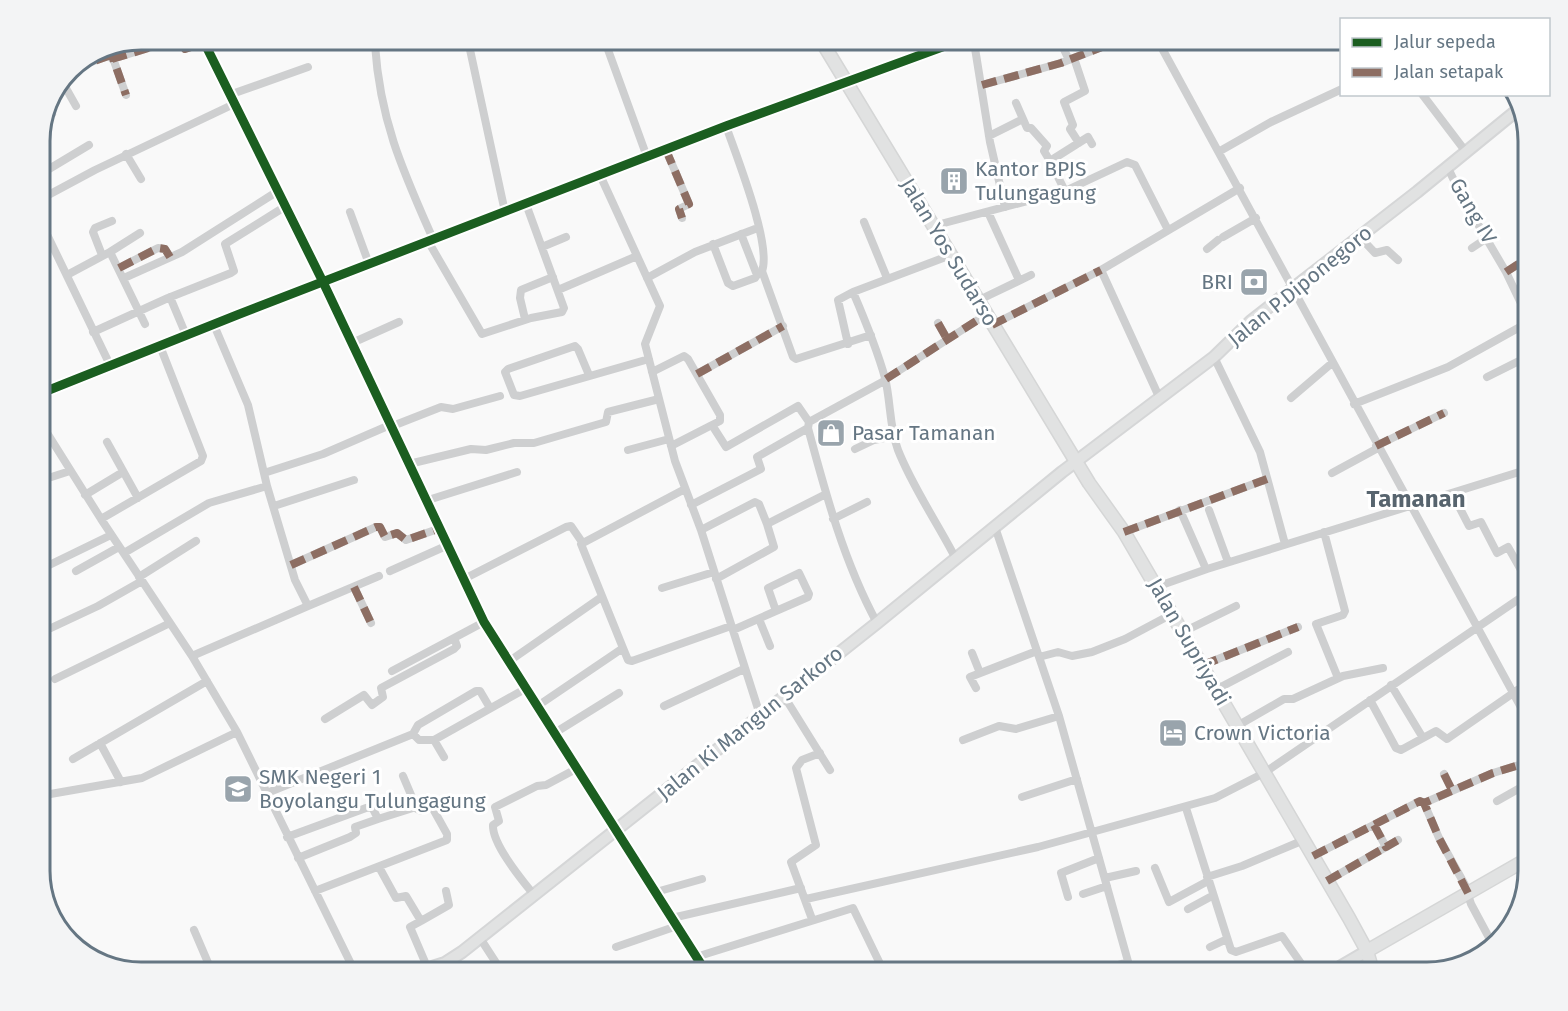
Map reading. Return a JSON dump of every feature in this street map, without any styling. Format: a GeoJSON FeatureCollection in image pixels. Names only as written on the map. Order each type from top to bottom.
{"type":"FeatureCollection","features":[{"type":"Feature","properties":{"kind":"highway","name":"Jalan Yos Sudarso"},"geometry":{"type":"LineString","coordinates":[[827,50],[1077,462]]}},
{"type":"Feature","properties":{"kind":"highway","name":"Jalan Supriyadi"},"geometry":{"type":"LineString","coordinates":[[1077,462],[1124,532],[1203,665],[1367,951],[1370,962]]}},
{"type":"Feature","properties":{"kind":"highway"},"geometry":{"type":"LineString","coordinates":[[1367,951],[1518,864]]}},
{"type":"Feature","properties":{"kind":"main road","name":"Jalan P.Diponegoro"},"geometry":{"type":"LineString","coordinates":[[1077,462],[1214,357],[1251,321],[1448,168],[1514,113]]}},
{"type":"Feature","properties":{"kind":"main road","name":"Jalan Ki Mangun Sarkoro"},"geometry":{"type":"LineString","coordinates":[[443,962],[453,958],[480,938],[1077,462]]}},
{"type":"Feature","properties":{"kind":"main road"},"geometry":{"type":"LineString","coordinates":[[1348,962],[1367,951]]}},
{"type":"Feature","properties":{"kind":"street"},"geometry":{"type":"LineString","coordinates":[[208,50],[323,282],[462,580],[484,622],[699,962]]}},
{"type":"Feature","properties":{"kind":"street"},"geometry":{"type":"LineString","coordinates":[[376,50],[380,93],[389,135],[431,240],[479,333],[484,334],[525,320],[563,311],[558,290],[526,204]]}},
{"type":"Feature","properties":{"kind":"street"},"geometry":{"type":"LineString","coordinates":[[470,50],[505,212]]}},
{"type":"Feature","properties":{"kind":"street"},"geometry":{"type":"LineString","coordinates":[[608,50],[647,157]]}},
{"type":"Feature","properties":{"kind":"street"},"geometry":{"type":"LineString","coordinates":[[50,390],[726,126],[933,50]]}},
{"type":"Feature","properties":{"kind":"street"},"geometry":{"type":"LineString","coordinates":[[975,50],[989,136],[1005,207]]}},
{"type":"Feature","properties":{"kind":"street"},"geometry":{"type":"LineString","coordinates":[[1066,50],[1085,91],[1064,102],[1073,124],[1070,129],[1079,143]]}},
{"type":"Feature","properties":{"kind":"street"},"geometry":{"type":"LineString","coordinates":[[982,85],[1072,59],[1094,50]]}},
{"type":"Feature","properties":{"kind":"street"},"geometry":{"type":"LineString","coordinates":[[1164,50],[1518,703]]}},
{"type":"Feature","properties":{"kind":"street"},"geometry":{"type":"LineString","coordinates":[[111,55],[126,95]]}},
{"type":"Feature","properties":{"kind":"street"},"geometry":{"type":"LineString","coordinates":[[229,95],[308,67]]}},
{"type":"Feature","properties":{"kind":"street"},"geometry":{"type":"LineString","coordinates":[[66,89],[76,106]]}},
{"type":"Feature","properties":{"kind":"street"},"geometry":{"type":"LineString","coordinates":[[1220,151],[1270,122],[1340,89]]}},
{"type":"Feature","properties":{"kind":"street"},"geometry":{"type":"LineString","coordinates":[[1424,96],[1466,152]]}},
{"type":"Feature","properties":{"kind":"street"},"geometry":{"type":"LineString","coordinates":[[1016,103],[1027,128],[1031,127],[1047,146],[1044,151],[1065,191]]}},
{"type":"Feature","properties":{"kind":"street"},"geometry":{"type":"LineString","coordinates":[[50,194],[126,154],[234,104]]}},
{"type":"Feature","properties":{"kind":"street"},"geometry":{"type":"LineString","coordinates":[[989,136],[1023,119]]}},
{"type":"Feature","properties":{"kind":"street"},"geometry":{"type":"LineString","coordinates":[[726,126],[752,203],[765,261],[762,271],[795,358],[848,344],[871,335]]}},
{"type":"Feature","properties":{"kind":"street"},"geometry":{"type":"LineString","coordinates":[[1050,161],[1088,137],[1092,144]]}},
{"type":"Feature","properties":{"kind":"street"},"geometry":{"type":"LineString","coordinates":[[50,168],[89,145]]}},
{"type":"Feature","properties":{"kind":"street"},"geometry":{"type":"LineString","coordinates":[[666,150],[689,204],[680,209],[682,218]]}},
{"type":"Feature","properties":{"kind":"street"},"geometry":{"type":"LineString","coordinates":[[126,154],[141,179]]}},
{"type":"Feature","properties":{"kind":"street"},"geometry":{"type":"LineString","coordinates":[[933,226],[1065,191],[1131,162],[1168,230]]}},
{"type":"Feature","properties":{"kind":"street","name":"Gang IV"},"geometry":{"type":"LineString","coordinates":[[1448,168],[1462,197],[1518,291]]}},
{"type":"Feature","properties":{"kind":"street"},"geometry":{"type":"LineString","coordinates":[[600,175],[660,308],[644,341],[670,442],[701,530],[760,715]]}},
{"type":"Feature","properties":{"kind":"street"},"geometry":{"type":"LineString","coordinates":[[692,505],[760,469],[757,457],[886,380],[947,339],[1101,270],[1240,188]]}},
{"type":"Feature","properties":{"kind":"street"},"geometry":{"type":"LineString","coordinates":[[124,278],[220,230],[278,191]]}},
{"type":"Feature","properties":{"kind":"street"},"geometry":{"type":"LineString","coordinates":[[93,332],[170,297],[231,273],[234,271],[225,244],[286,206]]}},
{"type":"Feature","properties":{"kind":"street"},"geometry":{"type":"LineString","coordinates":[[350,212],[369,264]]}},
{"type":"Feature","properties":{"kind":"street"},"geometry":{"type":"LineString","coordinates":[[988,212],[1019,280]]}},
{"type":"Feature","properties":{"kind":"street"},"geometry":{"type":"LineString","coordinates":[[1207,249],[1256,218]]}},
{"type":"Feature","properties":{"kind":"street"},"geometry":{"type":"LineString","coordinates":[[112,220],[93,231],[106,254],[119,268],[145,324]]}},
{"type":"Feature","properties":{"kind":"street"},"geometry":{"type":"LineString","coordinates":[[864,222],[887,278]]}},
{"type":"Feature","properties":{"kind":"street"},"geometry":{"type":"LineString","coordinates":[[648,278],[713,244],[755,229]]}},
{"type":"Feature","properties":{"kind":"street"},"geometry":{"type":"LineString","coordinates":[[67,275],[140,233]]}},
{"type":"Feature","properties":{"kind":"street"},"geometry":{"type":"LineString","coordinates":[[713,244],[730,286],[755,278],[757,273],[741,234]]}},
{"type":"Feature","properties":{"kind":"street"},"geometry":{"type":"LineString","coordinates":[[542,247],[566,237]]}},
{"type":"Feature","properties":{"kind":"street"},"geometry":{"type":"LineString","coordinates":[[1360,237],[1375,253],[1387,250],[1398,260]]}},
{"type":"Feature","properties":{"kind":"street"},"geometry":{"type":"LineString","coordinates":[[1472,248],[1487,238]]}},
{"type":"Feature","properties":{"kind":"street"},"geometry":{"type":"LineString","coordinates":[[50,240],[110,365]]}},
{"type":"Feature","properties":{"kind":"street"},"geometry":{"type":"LineString","coordinates":[[119,268],[158,248],[165,249],[170,257]]}},
{"type":"Feature","properties":{"kind":"street"},"geometry":{"type":"LineString","coordinates":[[848,344],[838,300],[887,278],[951,255]]}},
{"type":"Feature","properties":{"kind":"street"},"geometry":{"type":"LineString","coordinates":[[558,290],[637,256]]}},
{"type":"Feature","properties":{"kind":"street"},"geometry":{"type":"LineString","coordinates":[[1506,272],[1518,264]]}},
{"type":"Feature","properties":{"kind":"street"},"geometry":{"type":"LineString","coordinates":[[1101,270],[1160,399]]}},
{"type":"Feature","properties":{"kind":"street"},"geometry":{"type":"LineString","coordinates":[[979,300],[1031,275]]}},
{"type":"Feature","properties":{"kind":"street"},"geometry":{"type":"LineString","coordinates":[[525,320],[520,290],[553,277]]}},
{"type":"Feature","properties":{"kind":"street"},"geometry":{"type":"LineString","coordinates":[[854,292],[886,380],[894,436],[915,487],[924,498],[956,559]]}},
{"type":"Feature","properties":{"kind":"street"},"geometry":{"type":"LineString","coordinates":[[170,297],[186,336]]}},
{"type":"Feature","properties":{"kind":"street"},"geometry":{"type":"LineString","coordinates":[[352,344],[399,322]]}},
{"type":"Feature","properties":{"kind":"street"},"geometry":{"type":"LineString","coordinates":[[938,323],[947,339]]}},
{"type":"Feature","properties":{"kind":"street"},"geometry":{"type":"LineString","coordinates":[[214,325],[248,405],[267,486],[295,580],[308,606]]}},
{"type":"Feature","properties":{"kind":"street"},"geometry":{"type":"LineString","coordinates":[[697,374],[783,326]]}},
{"type":"Feature","properties":{"kind":"street"},"geometry":{"type":"LineString","coordinates":[[1354,404],[1448,367],[1518,327]]}},
{"type":"Feature","properties":{"kind":"street"},"geometry":{"type":"LineString","coordinates":[[101,519],[201,461],[203,456],[160,346]]}},
{"type":"Feature","properties":{"kind":"street"},"geometry":{"type":"LineString","coordinates":[[589,375],[578,349],[574,346],[505,372],[511,391],[517,396],[649,359]]}},
{"type":"Feature","properties":{"kind":"street"},"geometry":{"type":"LineString","coordinates":[[628,450],[670,442],[720,421],[720,415],[684,356],[652,372]]}},
{"type":"Feature","properties":{"kind":"street"},"geometry":{"type":"LineString","coordinates":[[1214,357],[1260,453],[1285,544]]}},
{"type":"Feature","properties":{"kind":"street"},"geometry":{"type":"LineString","coordinates":[[1487,377],[1518,362]]}},
{"type":"Feature","properties":{"kind":"street"},"geometry":{"type":"LineString","coordinates":[[1291,398],[1332,363]]}},
{"type":"Feature","properties":{"kind":"street"},"geometry":{"type":"LineString","coordinates":[[264,473],[323,454],[441,407],[453,409],[500,396]]}},
{"type":"Feature","properties":{"kind":"street"},"geometry":{"type":"LineString","coordinates":[[409,464],[471,449],[486,450],[514,443],[534,443],[606,422],[608,412],[659,399]]}},
{"type":"Feature","properties":{"kind":"street"},"geometry":{"type":"LineString","coordinates":[[712,425],[724,447],[798,406],[808,425],[833,519],[856,583],[877,623]]}},
{"type":"Feature","properties":{"kind":"street"},"geometry":{"type":"LineString","coordinates":[[1332,473],[1444,413]]}},
{"type":"Feature","properties":{"kind":"street"},"geometry":{"type":"LineString","coordinates":[[855,449],[874,440],[894,436]]}},
{"type":"Feature","properties":{"kind":"street"},"geometry":{"type":"LineString","coordinates":[[50,438],[111,535],[192,656],[237,732],[350,962]]}},
{"type":"Feature","properties":{"kind":"street"},"geometry":{"type":"LineString","coordinates":[[107,442],[138,498]]}},
{"type":"Feature","properties":{"kind":"street"},"geometry":{"type":"LineString","coordinates":[[50,477],[70,471]]}},
{"type":"Feature","properties":{"kind":"street"},"geometry":{"type":"LineString","coordinates":[[85,495],[123,472]]}},
{"type":"Feature","properties":{"kind":"street"},"geometry":{"type":"LineString","coordinates":[[425,501],[517,472]]}},
{"type":"Feature","properties":{"kind":"street"},"geometry":{"type":"LineString","coordinates":[[1156,587],[1228,562],[1518,472]]}},
{"type":"Feature","properties":{"kind":"street"},"geometry":{"type":"LineString","coordinates":[[1124,532],[1180,510],[1207,505],[1267,479]]}},
{"type":"Feature","properties":{"kind":"street"},"geometry":{"type":"LineString","coordinates":[[274,506],[354,480]]}},
{"type":"Feature","properties":{"kind":"street"},"geometry":{"type":"LineString","coordinates":[[76,571],[122,550],[208,503],[267,486]]}},
{"type":"Feature","properties":{"kind":"street"},"geometry":{"type":"LineString","coordinates":[[582,542],[685,489]]}},
{"type":"Feature","properties":{"kind":"street"},"geometry":{"type":"LineString","coordinates":[[1452,493],[1469,526],[1480,522],[1496,552],[1507,547],[1518,565]]}},
{"type":"Feature","properties":{"kind":"street"},"geometry":{"type":"LineString","coordinates":[[767,524],[826,494]]}},
{"type":"Feature","properties":{"kind":"street"},"geometry":{"type":"LineString","coordinates":[[662,588],[715,575],[774,547],[759,504],[755,502],[701,530]]}},
{"type":"Feature","properties":{"kind":"street"},"geometry":{"type":"LineString","coordinates":[[833,519],[867,502]]}},
{"type":"Feature","properties":{"kind":"street"},"geometry":{"type":"LineString","coordinates":[[1207,505],[1228,562]]}},
{"type":"Feature","properties":{"kind":"street"},"geometry":{"type":"LineString","coordinates":[[1180,510],[1206,569]]}},
{"type":"Feature","properties":{"kind":"street"},"geometry":{"type":"LineString","coordinates":[[462,580],[566,526],[571,526],[582,542],[581,547],[600,598],[628,660],[632,661],[759,619],[776,612],[809,596],[799,573],[768,588],[776,612]]}},
{"type":"Feature","properties":{"kind":"street"},"geometry":{"type":"LineString","coordinates":[[291,565],[376,527],[380,527],[385,537],[397,533],[406,540],[438,529]]}},
{"type":"Feature","properties":{"kind":"street"},"geometry":{"type":"LineString","coordinates":[[995,527],[1059,716],[1128,962]]}},
{"type":"Feature","properties":{"kind":"street"},"geometry":{"type":"LineString","coordinates":[[1324,532],[1345,611],[1341,616],[1316,624],[1338,678]]}},
{"type":"Feature","properties":{"kind":"street"},"geometry":{"type":"LineString","coordinates":[[50,565],[111,535]]}},
{"type":"Feature","properties":{"kind":"street"},"geometry":{"type":"LineString","coordinates":[[50,628],[98,606],[196,541]]}},
{"type":"Feature","properties":{"kind":"street"},"geometry":{"type":"LineString","coordinates":[[390,571],[446,546]]}},
{"type":"Feature","properties":{"kind":"street"},"geometry":{"type":"LineString","coordinates":[[192,656],[379,576]]}},
{"type":"Feature","properties":{"kind":"street"},"geometry":{"type":"LineString","coordinates":[[354,587],[371,623]]}},
{"type":"Feature","properties":{"kind":"street"},"geometry":{"type":"LineString","coordinates":[[508,662],[600,598]]}},
{"type":"Feature","properties":{"kind":"street"},"geometry":{"type":"LineString","coordinates":[[806,899],[1000,857],[1186,808],[1215,798],[1264,773],[1518,600]]}},
{"type":"Feature","properties":{"kind":"street"},"geometry":{"type":"LineString","coordinates":[[1183,632],[1236,606]]}},
{"type":"Feature","properties":{"kind":"street"},"geometry":{"type":"LineString","coordinates":[[976,688],[970,677],[980,673],[1038,654],[1058,652],[1075,656],[1092,652],[1131,636],[1172,614]]}},
{"type":"Feature","properties":{"kind":"street"},"geometry":{"type":"LineString","coordinates":[[759,619],[770,646]]}},
{"type":"Feature","properties":{"kind":"street"},"geometry":{"type":"LineString","coordinates":[[392,671],[484,622]]}},
{"type":"Feature","properties":{"kind":"street"},"geometry":{"type":"LineString","coordinates":[[55,679],[170,623]]}},
{"type":"Feature","properties":{"kind":"street"},"geometry":{"type":"LineString","coordinates":[[1203,665],[1298,627]]}},
{"type":"Feature","properties":{"kind":"street"},"geometry":{"type":"LineString","coordinates":[[325,719],[364,695],[372,705],[380,702],[383,698],[381,688],[457,648],[454,638]]}},
{"type":"Feature","properties":{"kind":"street"},"geometry":{"type":"LineString","coordinates":[[536,707],[623,648]]}},
{"type":"Feature","properties":{"kind":"street"},"geometry":{"type":"LineString","coordinates":[[1217,689],[1288,652]]}},
{"type":"Feature","properties":{"kind":"street"},"geometry":{"type":"LineString","coordinates":[[972,653],[980,673]]}},
{"type":"Feature","properties":{"kind":"street"},"geometry":{"type":"LineString","coordinates":[[1237,726],[1284,699],[1293,699],[1338,678],[1383,668]]}},
{"type":"Feature","properties":{"kind":"street"},"geometry":{"type":"LineString","coordinates":[[664,706],[744,669]]}},
{"type":"Feature","properties":{"kind":"street"},"geometry":{"type":"LineString","coordinates":[[73,759],[207,681]]}},
{"type":"Feature","properties":{"kind":"street"},"geometry":{"type":"LineString","coordinates":[[1391,685],[1423,738]]}},
{"type":"Feature","properties":{"kind":"street"},"geometry":{"type":"LineString","coordinates":[[413,734],[419,740],[434,740],[525,688]]}},
{"type":"Feature","properties":{"kind":"street"},"geometry":{"type":"LineString","coordinates":[[1370,700],[1397,749],[1438,731],[1447,739],[1518,689]]}},
{"type":"Feature","properties":{"kind":"street"},"geometry":{"type":"LineString","coordinates":[[267,793],[413,734],[418,725],[478,690],[490,708]]}},
{"type":"Feature","properties":{"kind":"street"},"geometry":{"type":"LineString","coordinates":[[553,734],[619,693]]}},
{"type":"Feature","properties":{"kind":"street"},"geometry":{"type":"LineString","coordinates":[[784,696],[830,770]]}},
{"type":"Feature","properties":{"kind":"street"},"geometry":{"type":"LineString","coordinates":[[963,740],[999,726],[1016,729],[1059,716]]}},
{"type":"Feature","properties":{"kind":"street"},"geometry":{"type":"LineString","coordinates":[[50,794],[146,777],[170,762],[237,732]]}},
{"type":"Feature","properties":{"kind":"street"},"geometry":{"type":"LineString","coordinates":[[434,740],[444,757]]}},
{"type":"Feature","properties":{"kind":"street"},"geometry":{"type":"LineString","coordinates":[[100,743],[121,782]]}},
{"type":"Feature","properties":{"kind":"street"},"geometry":{"type":"LineString","coordinates":[[812,919],[790,862],[812,850],[816,841],[796,768],[802,760],[820,753]]}},
{"type":"Feature","properties":{"kind":"street"},"geometry":{"type":"LineString","coordinates":[[1313,856],[1420,801],[1424,803],[1452,790],[1518,766]]}},
{"type":"Feature","properties":{"kind":"street"},"geometry":{"type":"LineString","coordinates":[[534,895],[516,872],[494,832],[493,825],[499,821],[495,807],[530,789],[546,785],[576,768]]}},
{"type":"Feature","properties":{"kind":"street"},"geometry":{"type":"LineString","coordinates":[[1444,774],[1452,790]]}},
{"type":"Feature","properties":{"kind":"street"},"geometry":{"type":"LineString","coordinates":[[315,891],[447,840],[447,834],[432,807],[420,811],[416,807],[403,776]]}},
{"type":"Feature","properties":{"kind":"street"},"geometry":{"type":"LineString","coordinates":[[1022,797],[1077,779]]}},
{"type":"Feature","properties":{"kind":"street"},"geometry":{"type":"LineString","coordinates":[[1497,801],[1518,789]]}},
{"type":"Feature","properties":{"kind":"street"},"geometry":{"type":"LineString","coordinates":[[1424,803],[1489,937]]}},
{"type":"Feature","properties":{"kind":"street"},"geometry":{"type":"LineString","coordinates":[[287,837],[372,807],[378,819]]}},
{"type":"Feature","properties":{"kind":"street"},"geometry":{"type":"LineString","coordinates":[[345,816],[350,827],[355,827],[416,807]]}},
{"type":"Feature","properties":{"kind":"street"},"geometry":{"type":"LineString","coordinates":[[1186,808],[1212,896],[1232,950],[1236,952],[1282,936],[1300,962]]}},
{"type":"Feature","properties":{"kind":"street"},"geometry":{"type":"LineString","coordinates":[[1374,825],[1386,847]]}},
{"type":"Feature","properties":{"kind":"street"},"geometry":{"type":"LineString","coordinates":[[298,858],[355,835],[355,827]]}},
{"type":"Feature","properties":{"kind":"street"},"geometry":{"type":"LineString","coordinates":[[1155,868],[1169,902],[1207,879],[1304,840]]}},
{"type":"Feature","properties":{"kind":"street"},"geometry":{"type":"LineString","coordinates":[[1327,881],[1398,840]]}},
{"type":"Feature","properties":{"kind":"street"},"geometry":{"type":"LineString","coordinates":[[1068,897],[1061,873],[1099,858]]}},
{"type":"Feature","properties":{"kind":"street"},"geometry":{"type":"LineString","coordinates":[[379,867],[396,898],[406,896],[420,921]]}},
{"type":"Feature","properties":{"kind":"street"},"geometry":{"type":"LineString","coordinates":[[1083,894],[1106,882],[1136,871]]}},
{"type":"Feature","properties":{"kind":"street"},"geometry":{"type":"LineString","coordinates":[[656,891],[702,879]]}},
{"type":"Feature","properties":{"kind":"street"},"geometry":{"type":"LineString","coordinates":[[616,947],[674,922],[801,888]]}},
{"type":"Feature","properties":{"kind":"street"},"geometry":{"type":"LineString","coordinates":[[419,962],[410,927],[449,905],[446,891]]}},
{"type":"Feature","properties":{"kind":"street"},"geometry":{"type":"LineString","coordinates":[[1188,909],[1212,896]]}},
{"type":"Feature","properties":{"kind":"street"},"geometry":{"type":"LineString","coordinates":[[696,957],[812,919],[855,908],[879,962]]}},
{"type":"Feature","properties":{"kind":"street"},"geometry":{"type":"LineString","coordinates":[[194,930],[208,962]]}},
{"type":"Feature","properties":{"kind":"street"},"geometry":{"type":"LineString","coordinates":[[480,938],[496,962]]}},
{"type":"Feature","properties":{"kind":"street"},"geometry":{"type":"LineString","coordinates":[[1210,947],[1227,939]]}},
{"type":"Feature","properties":{"kind":"marked path"},"geometry":{"type":"LineString","coordinates":[[112,59],[142,50]]}},
{"type":"Feature","properties":{"kind":"marked path"},"geometry":{"type":"LineString","coordinates":[[982,85],[1061,63],[1094,50]]}},
{"type":"Feature","properties":{"kind":"marked path"},"geometry":{"type":"LineString","coordinates":[[112,54],[126,95]]}},
{"type":"Feature","properties":{"kind":"marked path"},"geometry":{"type":"LineString","coordinates":[[102,58],[111,55]]}},
{"type":"Feature","properties":{"kind":"marked path"},"geometry":{"type":"LineString","coordinates":[[666,150],[689,204],[679,209],[682,218]]}},
{"type":"Feature","properties":{"kind":"marked path"},"geometry":{"type":"LineString","coordinates":[[119,268],[158,248],[165,249],[170,257]]}},
{"type":"Feature","properties":{"kind":"marked path"},"geometry":{"type":"LineString","coordinates":[[1506,272],[1518,264]]}},
{"type":"Feature","properties":{"kind":"marked path"},"geometry":{"type":"LineString","coordinates":[[992,325],[1101,270]]}},
{"type":"Feature","properties":{"kind":"marked path"},"geometry":{"type":"LineString","coordinates":[[886,379],[987,314]]}},
{"type":"Feature","properties":{"kind":"marked path"},"geometry":{"type":"LineString","coordinates":[[938,323],[947,339]]}},
{"type":"Feature","properties":{"kind":"marked path"},"geometry":{"type":"LineString","coordinates":[[697,374],[783,326]]}},
{"type":"Feature","properties":{"kind":"marked path"},"geometry":{"type":"LineString","coordinates":[[1376,446],[1444,413]]}},
{"type":"Feature","properties":{"kind":"marked path"},"geometry":{"type":"LineString","coordinates":[[1124,532],[1267,479]]}},
{"type":"Feature","properties":{"kind":"marked path"},"geometry":{"type":"LineString","coordinates":[[291,565],[376,527],[380,527],[385,537],[397,533],[406,540],[438,529]]}},
{"type":"Feature","properties":{"kind":"marked path"},"geometry":{"type":"LineString","coordinates":[[354,587],[371,623]]}},
{"type":"Feature","properties":{"kind":"marked path"},"geometry":{"type":"LineString","coordinates":[[1203,665],[1298,627]]}},
{"type":"Feature","properties":{"kind":"marked path"},"geometry":{"type":"LineString","coordinates":[[1468,893],[1439,838],[1424,803],[1493,773],[1518,765]]}},
{"type":"Feature","properties":{"kind":"marked path"},"geometry":{"type":"LineString","coordinates":[[1444,774],[1452,790]]}},
{"type":"Feature","properties":{"kind":"marked path"},"geometry":{"type":"LineString","coordinates":[[1313,856],[1420,801],[1424,803]]}},
{"type":"Feature","properties":{"kind":"marked path"},"geometry":{"type":"LineString","coordinates":[[1374,825],[1386,847],[1398,840]]}},
{"type":"Feature","properties":{"kind":"marked path"},"geometry":{"type":"LineString","coordinates":[[1327,881],[1386,847]]}},
{"type":"Feature","properties":{"kind":"cycle path"},"geometry":{"type":"LineString","coordinates":[[208,50],[323,282],[484,622],[700,962]]}},
{"type":"Feature","properties":{"kind":"cycle path"},"geometry":{"type":"LineString","coordinates":[[50,390],[726,126],[934,50]]}},
{"type":"Feature","properties":{"kind":"place","name":"Kantor BPJS Tulungagung"},"geometry":{"type":"Point","coordinates":[954,181]}},
{"type":"Feature","properties":{"kind":"place","name":"BRI"},"geometry":{"type":"Point","coordinates":[1254,282]}},
{"type":"Feature","properties":{"kind":"place","name":"Pasar Tamanan"},"geometry":{"type":"Point","coordinates":[831,433]}},
{"type":"Feature","properties":{"kind":"place","name":"Crown Victoria"},"geometry":{"type":"Point","coordinates":[1173,733]}},
{"type":"Feature","properties":{"kind":"place","name":"SMK Negeri 1 Boyolangu Tulungagung"},"geometry":{"type":"Point","coordinates":[238,789]}},
{"type":"Feature","properties":{"kind":"district","name":"Tamanan"},"geometry":{"type":"Point","coordinates":[1416,499]}}]}
